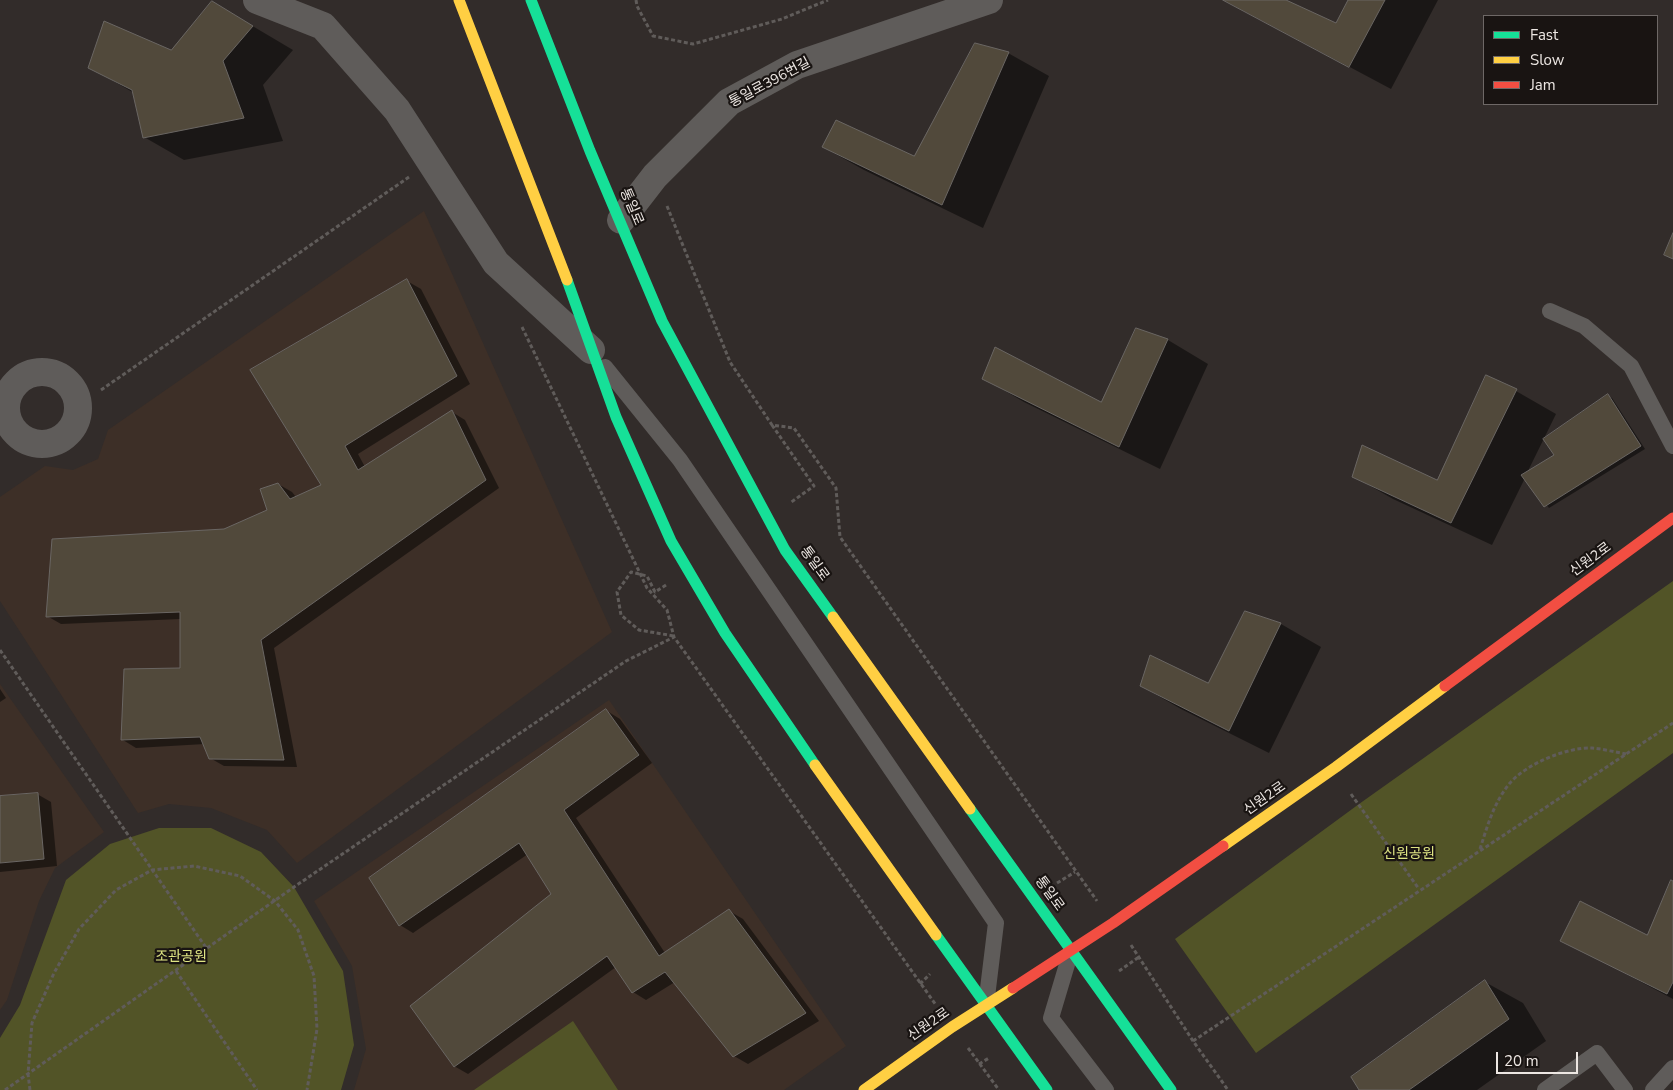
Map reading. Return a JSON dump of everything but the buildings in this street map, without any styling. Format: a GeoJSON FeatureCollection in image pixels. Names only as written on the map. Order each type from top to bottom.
{"type":"FeatureCollection","features":[{"type":"Feature","properties":{"kind":"main road"},"geometry":{"type":"LineString","coordinates":[[459,0],[616,417],[671,541],[725,633],[778,713],[1047,1090]]}},
{"type":"Feature","properties":{"kind":"main road","name":"통일로"},"geometry":{"type":"LineString","coordinates":[[531,0],[590,152],[621,220],[662,321],[785,550],[1171,1090]]}},
{"type":"Feature","properties":{"kind":"main road","name":"신원2로"},"geometry":{"type":"LineString","coordinates":[[864,1090],[986,1005],[1071,951],[1336,767],[1673,518]]}},
{"type":"Feature","properties":{"kind":"street"},"geometry":{"type":"LineString","coordinates":[[257,0],[323,26],[398,110],[496,263],[591,350]]}},
{"type":"Feature","properties":{"kind":"street","name":"통일로396번길"},"geometry":{"type":"LineString","coordinates":[[621,220],[655,176],[729,102],[797,65],[989,0]]}},
{"type":"Feature","properties":{"kind":"lane"},"geometry":{"type":"LineString","coordinates":[[1550,311],[1584,326],[1631,366],[1673,446]]}},
{"type":"Feature","properties":{"kind":"lane"},"geometry":{"type":"LineString","coordinates":[[591,350],[680,460],[996,923],[986,1005]]}},
{"type":"Feature","properties":{"kind":"lane"},"geometry":{"type":"LineString","coordinates":[[1071,951],[1051,1018],[1106,1090]]}},
{"type":"Feature","properties":{"kind":"lane"},"geometry":{"type":"LineString","coordinates":[[1545,1090],[1597,1054],[1625,1090]]}},
{"type":"Feature","properties":{"kind":"lane"},"geometry":{"type":"LineString","coordinates":[[1653,1090],[1673,1068]]}},
{"type":"Feature","properties":{"kind":"path"},"geometry":{"type":"LineString","coordinates":[[636,0],[636,6],[653,36],[693,44],[782,19],[828,0]]}},
{"type":"Feature","properties":{"kind":"path"},"geometry":{"type":"LineString","coordinates":[[101,390],[415,173]]}},
{"type":"Feature","properties":{"kind":"path"},"geometry":{"type":"LineString","coordinates":[[655,176],[730,362],[772,425],[794,428],[836,488],[840,536],[1074,872]]}},
{"type":"Feature","properties":{"kind":"path"},"geometry":{"type":"LineString","coordinates":[[521,325],[647,588],[667,610],[674,637],[920,984]]}},
{"type":"Feature","properties":{"kind":"path"},"geometry":{"type":"LineString","coordinates":[[5,1090],[275,901],[626,661],[674,637]]}},
{"type":"Feature","properties":{"kind":"path"},"geometry":{"type":"LineString","coordinates":[[0,650],[207,949]]}},
{"type":"Feature","properties":{"kind":"path"},"geometry":{"type":"LineString","coordinates":[[1193,1041],[1419,889],[1673,723]]}},
{"type":"Feature","properties":{"kind":"path"},"geometry":{"type":"LineString","coordinates":[[1480,850],[1492,813],[1510,783],[1535,764],[1562,752],[1591,748],[1626,754]]}},
{"type":"Feature","properties":{"kind":"path"},"geometry":{"type":"LineString","coordinates":[[1351,794],[1419,889]]}},
{"type":"Feature","properties":{"kind":"path"},"geometry":{"type":"LineString","coordinates":[[30,1090],[28,1074],[32,1023],[54,973],[79,928],[116,890],[152,870],[194,866],[240,876],[275,901],[298,930],[314,976],[317,1029],[307,1090]]}},
{"type":"Feature","properties":{"kind":"path"},"geometry":{"type":"LineString","coordinates":[[1140,957],[1193,1041],[1228,1090]]}},
{"type":"Feature","properties":{"kind":"path"},"geometry":{"type":"LineString","coordinates":[[176,970],[257,1090]]}},
{"type":"Feature","properties":{"kind":"path"},"geometry":{"type":"LineString","coordinates":[[979,1064],[999,1090]]}},
{"type":"Feature","properties":{"kind":"shaded area"},"geometry":{"type":"Polygon","coordinates":[[[424,211],[612,632],[297,863],[267,830],[211,808],[169,804],[138,813],[0,601],[0,497],[45,466],[73,470],[98,459],[108,430],[424,211]]]}},
{"type":"Feature","properties":{"kind":"shaded area"},"geometry":{"type":"Polygon","coordinates":[[[0,684],[104,832],[55,868],[39,901],[7,1000],[0,1010],[0,684]]]}},
{"type":"Feature","properties":{"kind":"shaded area"},"geometry":{"type":"Polygon","coordinates":[[[609,700],[846,1046],[784,1090],[354,1090],[366,1049],[352,966],[314,901],[609,700]]]}},
{"type":"Feature","properties":{"kind":"green space","name":"신원공원"},"geometry":{"type":"Polygon","coordinates":[[[1673,581],[1673,753],[1256,1053],[1175,939],[1359,804],[1673,581]]]}},
{"type":"Feature","properties":{"kind":"green space","name":"조관공원"},"geometry":{"type":"Polygon","coordinates":[[[159,828],[211,828],[261,852],[294,887],[343,971],[354,1045],[341,1090],[0,1090],[0,1038],[20,1005],[66,880],[110,844],[159,828]]]}},
{"type":"Feature","properties":{"kind":"green space"},"geometry":{"type":"Polygon","coordinates":[[[573,1021],[618,1090],[474,1090],[573,1021]]]}},
{"type":"Feature","properties":{"kind":"traffic: fast"},"geometry":{"type":"LineString","coordinates":[[531,0],[590,151],[662,321],[785,550],[833,617]]}},
{"type":"Feature","properties":{"kind":"traffic: fast"},"geometry":{"type":"LineString","coordinates":[[567,280],[616,417],[671,541],[725,633],[815,765]]}},
{"type":"Feature","properties":{"kind":"traffic: fast"},"geometry":{"type":"LineString","coordinates":[[970,809],[1171,1090]]}},
{"type":"Feature","properties":{"kind":"traffic: fast"},"geometry":{"type":"LineString","coordinates":[[936,935],[1047,1090]]}},
{"type":"Feature","properties":{"kind":"traffic: slow"},"geometry":{"type":"LineString","coordinates":[[459,0],[567,280]]}},
{"type":"Feature","properties":{"kind":"traffic: slow"},"geometry":{"type":"LineString","coordinates":[[833,617],[970,809]]}},
{"type":"Feature","properties":{"kind":"traffic: slow"},"geometry":{"type":"LineString","coordinates":[[1223,846],[1336,767],[1445,686]]}},
{"type":"Feature","properties":{"kind":"traffic: slow"},"geometry":{"type":"LineString","coordinates":[[815,765],[936,935]]}},
{"type":"Feature","properties":{"kind":"traffic: slow"},"geometry":{"type":"LineString","coordinates":[[864,1090],[952,1027],[1013,988]]}},
{"type":"Feature","properties":{"kind":"traffic: jam"},"geometry":{"type":"LineString","coordinates":[[1445,686],[1673,518]]}},
{"type":"Feature","properties":{"kind":"traffic: jam"},"geometry":{"type":"LineString","coordinates":[[1013,988],[1113,923],[1223,846]]}}]}
